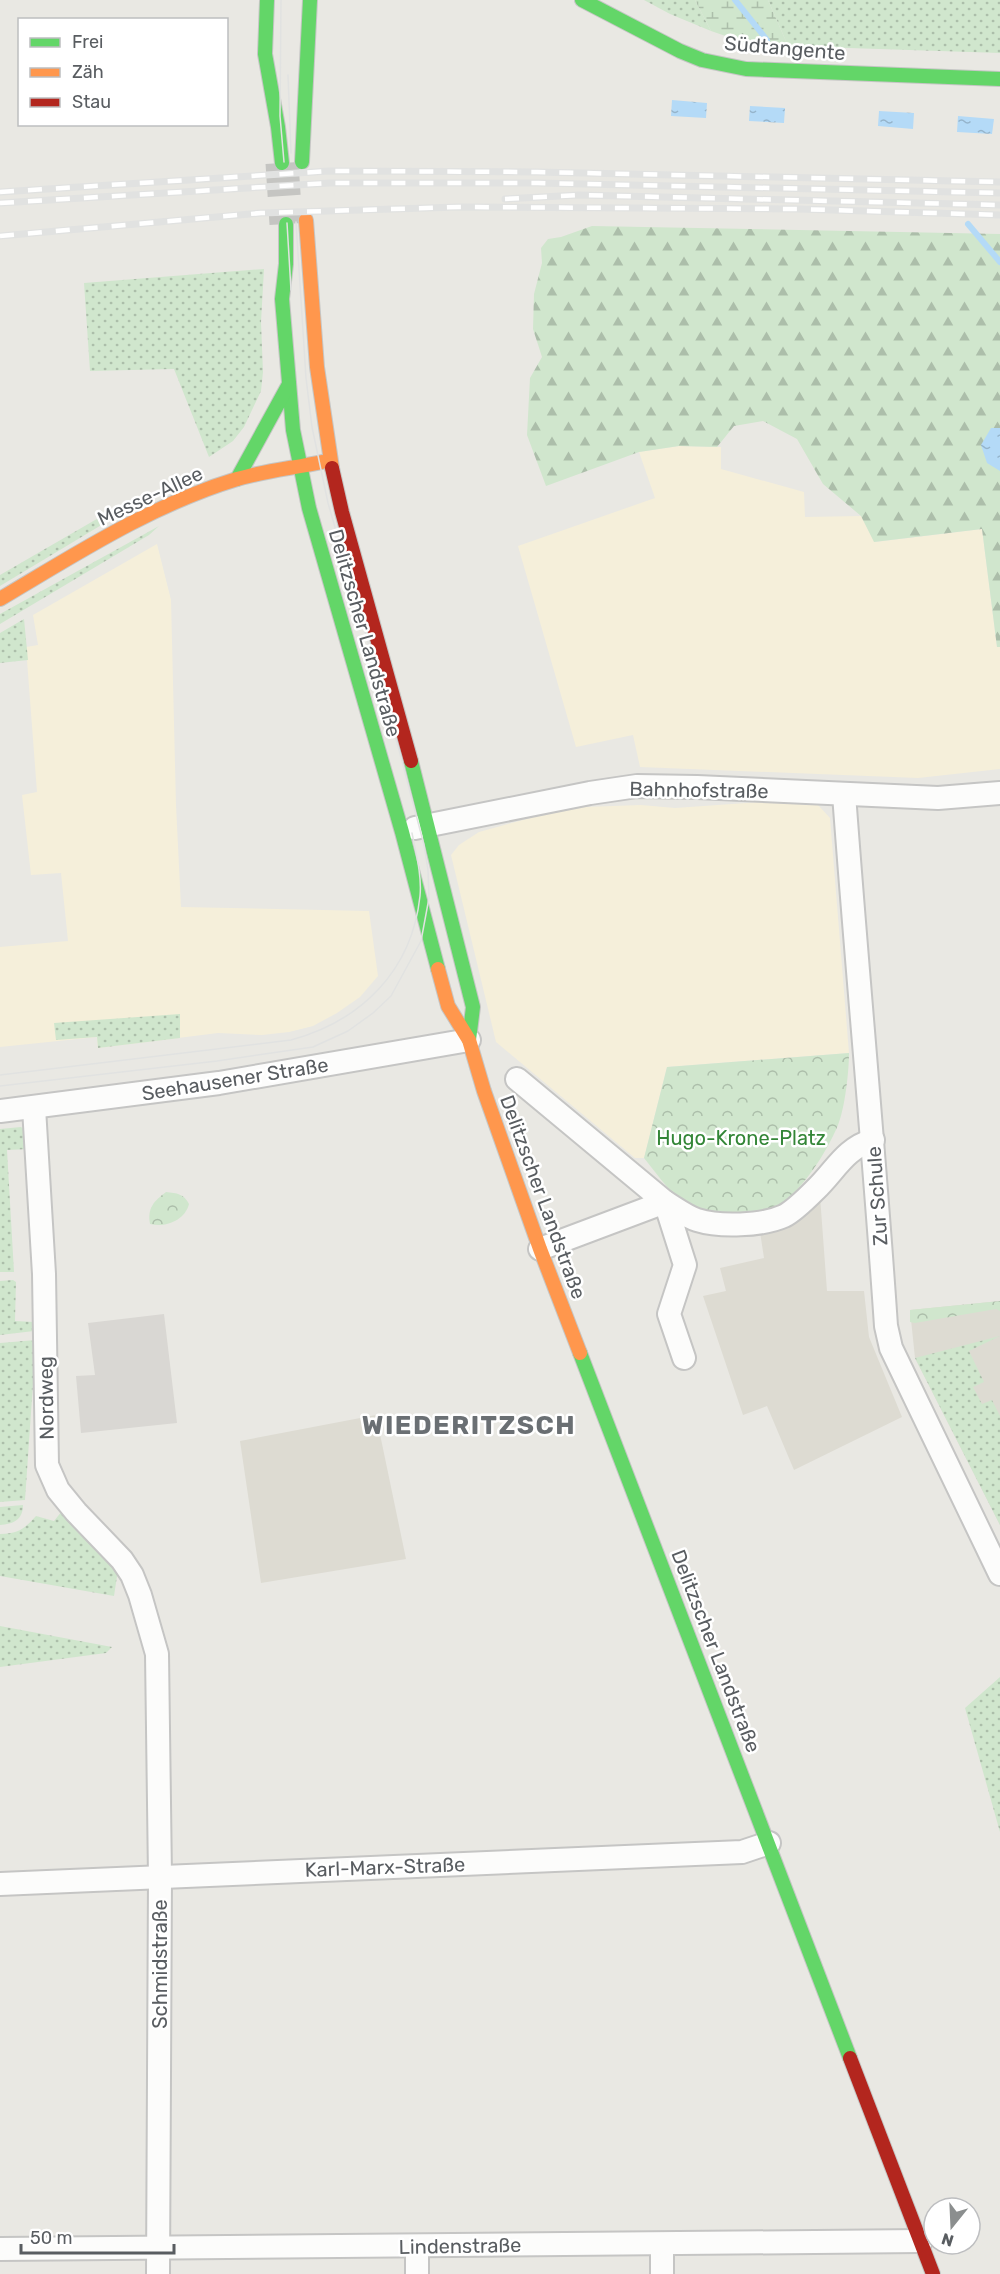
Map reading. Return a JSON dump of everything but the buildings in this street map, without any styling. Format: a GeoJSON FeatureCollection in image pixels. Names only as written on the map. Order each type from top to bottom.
{"type":"FeatureCollection","features":[{"type":"Feature","properties":{"kind":"street"},"geometry":{"type":"LineString","coordinates":[[267,0],[265,54],[282,163]]}},
{"type":"Feature","properties":{"kind":"street"},"geometry":{"type":"LineString","coordinates":[[302,162],[302,121],[309,50],[310,0]]}},
{"type":"Feature","properties":{"kind":"street","name":"Südtangente"},"geometry":{"type":"LineString","coordinates":[[582,0],[659,41],[702,60],[746,69],[1000,79]]}},
{"type":"Feature","properties":{"kind":"street","name":"Delitzscher Landstraße"},"geometry":{"type":"LineString","coordinates":[[306,220],[324,425],[330,460],[342,512],[429,826],[473,1007],[469,1040]]}},
{"type":"Feature","properties":{"kind":"street","name":"Delitzscher Landstraße"},"geometry":{"type":"LineString","coordinates":[[286,224],[286,264],[282,299],[293,430],[309,508],[402,832],[448,1006],[469,1040],[484,1091],[540,1249],[933,2274]]}},
{"type":"Feature","properties":{"kind":"street"},"geometry":{"type":"LineString","coordinates":[[237,479],[289,384]]}},
{"type":"Feature","properties":{"kind":"street","name":"Messe-Allee"},"geometry":{"type":"LineString","coordinates":[[0,599],[134,522],[197,493],[237,479],[330,460]]}},
{"type":"Feature","properties":{"kind":"street","name":"Bahnhofstraße"},"geometry":{"type":"LineString","coordinates":[[402,832],[591,793],[637,786],[686,786],[938,798],[1000,793]]}},
{"type":"Feature","properties":{"kind":"street","name":"Zur Schule"},"geometry":{"type":"LineString","coordinates":[[844,794],[886,1326],[891,1348],[1000,1574]]}},
{"type":"Feature","properties":{"kind":"street","name":"Seehausener Straße"},"geometry":{"type":"LineString","coordinates":[[0,1111],[219,1083],[469,1040]]}},
{"type":"Feature","properties":{"kind":"street"},"geometry":{"type":"LineString","coordinates":[[518,1079],[665,1202],[697,1220],[751,1225],[785,1216],[816,1189],[840,1160],[858,1145],[873,1140]]}},
{"type":"Feature","properties":{"kind":"street","name":"Nordweg"},"geometry":{"type":"LineString","coordinates":[[34,1108],[44,1274],[47,1465],[57,1490],[122,1560],[132,1575],[141,1595],[157,1654]]}},
{"type":"Feature","properties":{"kind":"street"},"geometry":{"type":"LineString","coordinates":[[540,1249],[665,1202]]}},
{"type":"Feature","properties":{"kind":"street"},"geometry":{"type":"LineString","coordinates":[[665,1202],[685,1264],[669,1314],[684,1358]]}},
{"type":"Feature","properties":{"kind":"street","name":"Schmidstraße"},"geometry":{"type":"LineString","coordinates":[[157,1654],[160,1877],[158,2274]]}},
{"type":"Feature","properties":{"kind":"street","name":"Karl-Marx-Straße"},"geometry":{"type":"LineString","coordinates":[[0,1884],[742,1852],[769,1843]]}},
{"type":"Feature","properties":{"kind":"street","name":"Lindenstraße"},"geometry":{"type":"LineString","coordinates":[[0,2249],[921,2241]]}},
{"type":"Feature","properties":{"kind":"street"},"geometry":{"type":"LineString","coordinates":[[662,2244],[662,2274]]}},
{"type":"Feature","properties":{"kind":"street"},"geometry":{"type":"LineString","coordinates":[[417,2247],[417,2274]]}},
{"type":"Feature","properties":{"kind":"shaded area"},"geometry":{"type":"Polygon","coordinates":[[[679,446],[721,447],[721,469],[804,492],[805,517],[861,516],[875,542],[982,529],[997,647],[1000,647],[1000,769],[918,778],[640,767],[633,735],[576,747],[518,546],[655,498],[639,452],[679,446]]]}},
{"type":"Feature","properties":{"kind":"shaded area"},"geometry":{"type":"Polygon","coordinates":[[[157,544],[171,600],[181,907],[369,911],[378,976],[360,997],[337,1013],[313,1026],[289,1032],[262,1035],[218,1033],[98,1048],[97,1037],[0,1047],[0,947],[68,941],[61,873],[31,875],[22,795],[37,792],[26,647],[38,645],[33,615],[157,544]]]}},
{"type":"Feature","properties":{"kind":"shaded area"},"geometry":{"type":"Polygon","coordinates":[[[774,801],[818,805],[830,818],[849,1053],[667,1067],[644,1158],[635,1158],[496,1042],[451,855],[459,845],[479,832],[545,814],[585,807],[641,805],[675,808],[774,801]]]}},
{"type":"Feature","properties":{"kind":"shaded area"},"geometry":{"type":"Polygon","coordinates":[[[820,1196],[827,1291],[864,1291],[869,1337],[902,1417],[794,1470],[767,1406],[743,1415],[703,1296],[726,1291],[720,1268],[764,1258],[760,1232],[786,1228],[820,1196]]]}},
{"type":"Feature","properties":{"kind":"shaded area"},"geometry":{"type":"Polygon","coordinates":[[[1000,1301],[1000,1525],[915,1358],[910,1310],[1000,1301]]]}},
{"type":"Feature","properties":{"kind":"shaded area"},"geometry":{"type":"Polygon","coordinates":[[[164,1314],[177,1423],[81,1433],[76,1376],[95,1375],[88,1323],[164,1314]]]}},
{"type":"Feature","properties":{"kind":"shaded area"},"geometry":{"type":"Polygon","coordinates":[[[376,1415],[406,1559],[261,1583],[240,1441],[376,1415]]]}},
{"type":"Feature","properties":{"kind":"green space"},"geometry":{"type":"Polygon","coordinates":[[[644,0],[695,0],[711,31],[670,14],[644,0]]]}},
{"type":"Feature","properties":{"kind":"green space"},"geometry":{"type":"Polygon","coordinates":[[[695,0],[768,0],[788,46],[743,42],[711,31],[695,0]]]}},
{"type":"Feature","properties":{"kind":"green space"},"geometry":{"type":"Polygon","coordinates":[[[768,0],[1000,0],[1000,53],[788,46],[768,0]]]}},
{"type":"Feature","properties":{"kind":"green space"},"geometry":{"type":"Polygon","coordinates":[[[592,226],[1000,234],[1000,647],[997,647],[982,529],[874,542],[861,516],[823,484],[797,439],[763,421],[734,426],[717,447],[679,446],[639,452],[546,486],[527,435],[530,378],[542,357],[533,329],[534,294],[542,263],[541,248],[548,239],[592,226]]]}},
{"type":"Feature","properties":{"kind":"green space"},"geometry":{"type":"Polygon","coordinates":[[[264,269],[261,391],[244,427],[233,441],[209,457],[174,369],[90,371],[84,283],[264,269]]]}},
{"type":"Feature","properties":{"kind":"green space"},"geometry":{"type":"Polygon","coordinates":[[[143,500],[0,586],[0,575],[121,505],[143,500]]]}},
{"type":"Feature","properties":{"kind":"green space"},"geometry":{"type":"Polygon","coordinates":[[[159,526],[149,535],[0,624],[0,614],[159,526]]]}},
{"type":"Feature","properties":{"kind":"green space"},"geometry":{"type":"Polygon","coordinates":[[[24,619],[28,660],[0,663],[0,633],[24,619]]]}},
{"type":"Feature","properties":{"kind":"green space"},"geometry":{"type":"Polygon","coordinates":[[[180,1014],[180,1038],[98,1048],[97,1037],[56,1040],[54,1023],[180,1014]]]}},
{"type":"Feature","properties":{"kind":"green space","name":"Hugo-Krone-Platz"},"geometry":{"type":"Polygon","coordinates":[[[849,1053],[845,1099],[833,1136],[820,1160],[803,1183],[784,1202],[774,1208],[756,1213],[731,1214],[701,1209],[676,1195],[644,1158],[667,1067],[849,1053]]]}},
{"type":"Feature","properties":{"kind":"green space"},"geometry":{"type":"Polygon","coordinates":[[[21,1127],[25,1130],[30,1149],[7,1150],[14,1272],[0,1272],[0,1129],[21,1127]]]}},
{"type":"Feature","properties":{"kind":"green space"},"geometry":{"type":"Polygon","coordinates":[[[166,1192],[185,1198],[189,1204],[187,1210],[174,1222],[162,1225],[150,1224],[152,1205],[166,1192]]]}},
{"type":"Feature","properties":{"kind":"green space"},"geometry":{"type":"Polygon","coordinates":[[[13,1280],[16,1282],[15,1321],[34,1322],[34,1331],[0,1335],[0,1281],[13,1280]]]}},
{"type":"Feature","properties":{"kind":"green space"},"geometry":{"type":"Polygon","coordinates":[[[1000,1301],[1000,1311],[996,1309],[910,1322],[910,1310],[1000,1301]]]}},
{"type":"Feature","properties":{"kind":"green space"},"geometry":{"type":"Polygon","coordinates":[[[1000,1336],[969,1351],[984,1382],[973,1387],[982,1404],[992,1400],[1000,1416],[1000,1525],[915,1358],[1000,1336]]]}},
{"type":"Feature","properties":{"kind":"green space"},"geometry":{"type":"Polygon","coordinates":[[[36,1340],[25,1500],[0,1502],[0,1343],[36,1340]]]}},
{"type":"Feature","properties":{"kind":"green space"},"geometry":{"type":"Polygon","coordinates":[[[23,1505],[19,1518],[9,1524],[0,1525],[0,1507],[23,1505]]]}},
{"type":"Feature","properties":{"kind":"green space"},"geometry":{"type":"Polygon","coordinates":[[[62,1511],[119,1563],[114,1596],[0,1576],[0,1534],[20,1530],[36,1516],[54,1521],[62,1511]]]}},
{"type":"Feature","properties":{"kind":"green space"},"geometry":{"type":"Polygon","coordinates":[[[0,1626],[112,1647],[106,1653],[0,1667],[0,1626]]]}},
{"type":"Feature","properties":{"kind":"green space"},"geometry":{"type":"Polygon","coordinates":[[[1000,1677],[1000,1832],[965,1708],[1000,1677]]]}},
{"type":"Feature","properties":{"kind":"water"},"geometry":{"type":"Polygon","coordinates":[[[672,100],[707,103],[706,118],[671,116],[672,100]]]}},
{"type":"Feature","properties":{"kind":"water"},"geometry":{"type":"Polygon","coordinates":[[[750,106],[785,108],[784,123],[749,121],[750,106]]]}},
{"type":"Feature","properties":{"kind":"water"},"geometry":{"type":"Polygon","coordinates":[[[879,111],[914,113],[913,129],[878,126],[879,111]]]}},
{"type":"Feature","properties":{"kind":"water"},"geometry":{"type":"Polygon","coordinates":[[[958,116],[994,119],[992,134],[957,132],[958,116]]]}},
{"type":"Feature","properties":{"kind":"water"},"geometry":{"type":"Polygon","coordinates":[[[991,428],[1000,428],[1000,471],[987,463],[981,445],[991,428]]]}},
{"type":"Feature","properties":{"kind":"waterway"},"geometry":{"type":"LineString","coordinates":[[735,0],[767,40]]}},
{"type":"Feature","properties":{"kind":"waterway"},"geometry":{"type":"LineString","coordinates":[[968,224],[1000,262]]}},
{"type":"Feature","properties":{"kind":"tunnel"},"geometry":{"type":"LineString","coordinates":[[282,163],[286,224]]}},
{"type":"Feature","properties":{"kind":"tram line"},"geometry":{"type":"LineString","coordinates":[[281,0],[280,116],[284,162]]}},
{"type":"Feature","properties":{"kind":"tram line"},"geometry":{"type":"LineString","coordinates":[[288,75],[291,153]]}},
{"type":"Feature","properties":{"kind":"tram line"},"geometry":{"type":"LineString","coordinates":[[0,1086],[217,1061],[313,1047],[348,1031],[373,1013],[391,996],[421,941],[429,898],[424,845],[328,503],[312,427],[306,378],[296,222]]}},
{"type":"Feature","properties":{"kind":"tram line"},"geometry":{"type":"LineString","coordinates":[[287,223],[291,290]]}},
{"type":"Feature","properties":{"kind":"tram line"},"geometry":{"type":"LineString","coordinates":[[0,1075],[291,1040],[340,1020],[379,989],[394,970],[406,947],[415,923],[420,896],[418,864],[412,833]]}},
{"type":"Feature","properties":{"kind":"railway"},"geometry":{"type":"LineString","coordinates":[[0,192],[329,171],[537,172],[1000,182]]}},
{"type":"Feature","properties":{"kind":"railway"},"geometry":{"type":"LineString","coordinates":[[0,203],[330,183],[538,183],[1000,193]]}},
{"type":"Feature","properties":{"kind":"railway"},"geometry":{"type":"LineString","coordinates":[[505,199],[579,195],[1000,205]]}},
{"type":"Feature","properties":{"kind":"railway"},"geometry":{"type":"LineString","coordinates":[[0,236],[261,213],[459,207],[798,209],[1000,215]]}},
{"type":"Feature","properties":{"kind":"traffic: fast"},"geometry":{"type":"LineString","coordinates":[[267,0],[265,54],[282,163]]}},
{"type":"Feature","properties":{"kind":"traffic: fast"},"geometry":{"type":"LineString","coordinates":[[302,162],[310,0]]}},
{"type":"Feature","properties":{"kind":"traffic: fast"},"geometry":{"type":"LineString","coordinates":[[582,0],[680,51],[702,60],[746,69],[1000,79]]}},
{"type":"Feature","properties":{"kind":"traffic: fast"},"geometry":{"type":"LineString","coordinates":[[286,224],[286,264],[282,299],[293,430],[309,508],[402,832],[438,969]]}},
{"type":"Feature","properties":{"kind":"traffic: fast"},"geometry":{"type":"LineString","coordinates":[[237,479],[289,384]]}},
{"type":"Feature","properties":{"kind":"traffic: fast"},"geometry":{"type":"LineString","coordinates":[[411,761],[473,1007],[469,1040]]}},
{"type":"Feature","properties":{"kind":"traffic: fast"},"geometry":{"type":"LineString","coordinates":[[580,1353],[850,2058]]}},
{"type":"Feature","properties":{"kind":"traffic: slow"},"geometry":{"type":"LineString","coordinates":[[306,220],[317,367],[332,468]]}},
{"type":"Feature","properties":{"kind":"traffic: slow"},"geometry":{"type":"LineString","coordinates":[[0,599],[86,548],[174,502],[237,479],[322,462]]}},
{"type":"Feature","properties":{"kind":"traffic: slow"},"geometry":{"type":"LineString","coordinates":[[438,969],[448,1006],[469,1040],[484,1091],[540,1249],[580,1353]]}},
{"type":"Feature","properties":{"kind":"traffic: jam"},"geometry":{"type":"LineString","coordinates":[[332,468],[411,761]]}},
{"type":"Feature","properties":{"kind":"traffic: jam"},"geometry":{"type":"LineString","coordinates":[[850,2058],[933,2274]]}},
{"type":"Feature","properties":{"kind":"district","name":"WIEDERITZSCH"},"geometry":{"type":"Point","coordinates":[469,1425]}}]}
